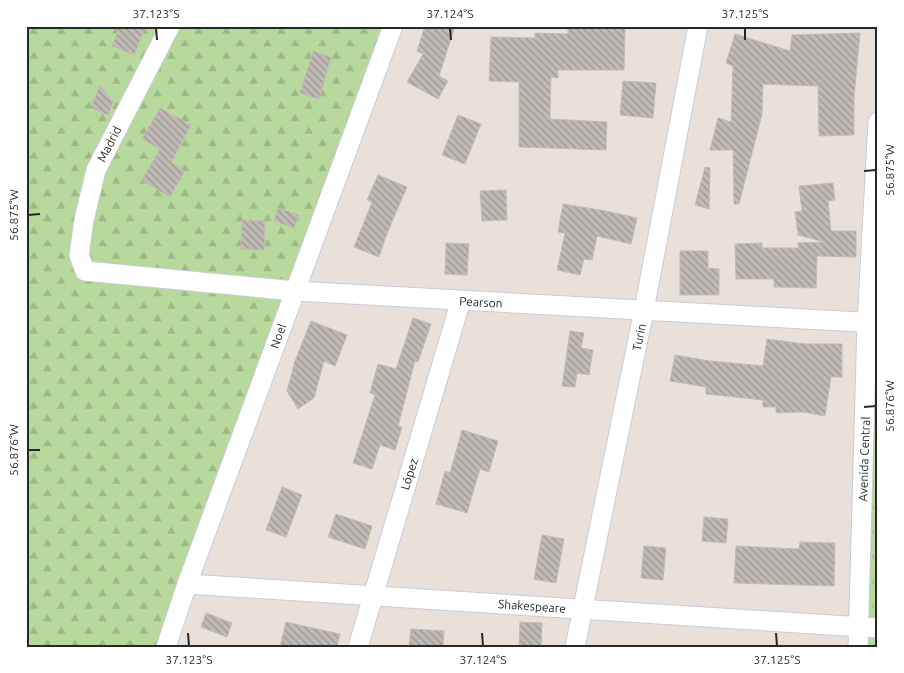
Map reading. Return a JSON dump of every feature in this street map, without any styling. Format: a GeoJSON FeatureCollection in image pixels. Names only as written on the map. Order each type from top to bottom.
{"type":"FeatureCollection","features":[{"type":"Feature","properties":{"kind":"street","name":"Madrid"},"geometry":{"type":"LineString","coordinates":[[85,271],[79,254],[84,220],[96,170],[170,26]]}},
{"type":"Feature","properties":{"kind":"street","name":"Noel"},"geometry":{"type":"LineString","coordinates":[[166,647],[187,584],[393,26]]}},
{"type":"Feature","properties":{"kind":"street","name":"Turin"},"geometry":{"type":"LineString","coordinates":[[575,647],[644,310],[698,26]]}},
{"type":"Feature","properties":{"kind":"street","name":"Avenida Central"},"geometry":{"type":"LineString","coordinates":[[858,647],[873,323],[878,122]]}},
{"type":"Feature","properties":{"kind":"street","name":"Pearson"},"geometry":{"type":"LineString","coordinates":[[85,271],[295,291],[873,323]]}},
{"type":"Feature","properties":{"kind":"street","name":"López"},"geometry":{"type":"LineString","coordinates":[[358,647],[461,300]]}},
{"type":"Feature","properties":{"kind":"street","name":"Shakespeare"},"geometry":{"type":"LineString","coordinates":[[187,584],[878,628]]}},
{"type":"Feature","properties":{"kind":"green space"},"geometry":{"type":"Polygon","coordinates":[[[26,26],[393,26],[169,647],[26,647],[26,26]]]}},
{"type":"Feature","properties":{"kind":"green space"},"geometry":{"type":"Polygon","coordinates":[[[878,141],[878,647],[853,647],[878,141]]]}},
{"type":"Feature","properties":{"kind":"building"},"geometry":{"type":"Polygon","coordinates":[[[120,26],[146,26],[134,55],[112,46],[120,26]]]}},
{"type":"Feature","properties":{"kind":"building"},"geometry":{"type":"Polygon","coordinates":[[[425,26],[455,26],[439,76],[448,81],[438,99],[407,82],[423,54],[417,51],[425,26]]]}},
{"type":"Feature","properties":{"kind":"building"},"geometry":{"type":"Polygon","coordinates":[[[568,26],[625,26],[624,70],[558,70],[558,78],[551,77],[550,119],[607,122],[606,150],[519,147],[519,82],[489,81],[491,37],[535,38],[535,33],[568,34],[568,26]]]}},
{"type":"Feature","properties":{"kind":"building"},"geometry":{"type":"Polygon","coordinates":[[[860,33],[854,97],[854,135],[819,136],[818,86],[763,84],[762,114],[739,204],[734,204],[733,150],[710,150],[718,118],[731,122],[733,66],[726,63],[735,34],[790,51],[792,35],[860,33]]]}},
{"type":"Feature","properties":{"kind":"building"},"geometry":{"type":"Polygon","coordinates":[[[313,51],[331,57],[319,99],[300,93],[313,51]]]}},
{"type":"Feature","properties":{"kind":"building"},"geometry":{"type":"Polygon","coordinates":[[[623,81],[656,83],[653,118],[620,115],[623,81]]]}},
{"type":"Feature","properties":{"kind":"building"},"geometry":{"type":"Polygon","coordinates":[[[100,85],[113,102],[108,115],[91,108],[100,85]]]}},
{"type":"Feature","properties":{"kind":"building"},"geometry":{"type":"Polygon","coordinates":[[[160,108],[191,125],[171,162],[185,171],[170,197],[142,180],[160,149],[142,139],[160,108]]]}},
{"type":"Feature","properties":{"kind":"building"},"geometry":{"type":"Polygon","coordinates":[[[458,115],[481,124],[465,164],[442,155],[458,115]]]}},
{"type":"Feature","properties":{"kind":"building"},"geometry":{"type":"Polygon","coordinates":[[[705,167],[710,168],[709,209],[695,205],[705,167]]]}},
{"type":"Feature","properties":{"kind":"building"},"geometry":{"type":"Polygon","coordinates":[[[378,175],[407,187],[379,257],[354,247],[372,202],[367,200],[378,175]]]}},
{"type":"Feature","properties":{"kind":"building"},"geometry":{"type":"Polygon","coordinates":[[[833,183],[835,200],[828,201],[831,231],[856,231],[856,257],[817,256],[816,288],[774,287],[774,279],[736,279],[735,244],[762,243],[762,248],[799,248],[798,243],[824,242],[798,235],[795,212],[802,211],[799,186],[833,183]]]}},
{"type":"Feature","properties":{"kind":"building"},"geometry":{"type":"Polygon","coordinates":[[[506,190],[507,220],[482,221],[480,191],[506,190]]]}},
{"type":"Feature","properties":{"kind":"building"},"geometry":{"type":"Polygon","coordinates":[[[563,204],[637,218],[631,244],[597,236],[592,260],[584,259],[580,275],[557,270],[565,233],[558,232],[563,204]]]}},
{"type":"Feature","properties":{"kind":"building"},"geometry":{"type":"Polygon","coordinates":[[[278,208],[299,215],[294,228],[274,221],[278,208]]]}},
{"type":"Feature","properties":{"kind":"building"},"geometry":{"type":"Polygon","coordinates":[[[242,220],[265,221],[264,250],[241,249],[242,220]]]}},
{"type":"Feature","properties":{"kind":"building"},"geometry":{"type":"Polygon","coordinates":[[[446,243],[469,244],[467,275],[445,274],[446,243]]]}},
{"type":"Feature","properties":{"kind":"building"},"geometry":{"type":"Polygon","coordinates":[[[680,251],[708,251],[708,268],[719,269],[719,295],[680,295],[680,251]]]}},
{"type":"Feature","properties":{"kind":"building"},"geometry":{"type":"Polygon","coordinates":[[[413,318],[431,324],[418,362],[415,361],[398,426],[402,427],[395,450],[380,445],[372,469],[353,463],[375,395],[370,393],[378,364],[396,369],[413,318]]]}},
{"type":"Feature","properties":{"kind":"building"},"geometry":{"type":"Polygon","coordinates":[[[311,321],[347,335],[335,366],[324,361],[314,398],[298,409],[287,391],[295,361],[311,321]]]}},
{"type":"Feature","properties":{"kind":"building"},"geometry":{"type":"Polygon","coordinates":[[[570,331],[584,333],[581,348],[593,350],[589,375],[577,373],[575,387],[562,386],[570,331]]]}},
{"type":"Feature","properties":{"kind":"building"},"geometry":{"type":"Polygon","coordinates":[[[767,339],[805,344],[842,344],[842,377],[831,377],[825,416],[803,412],[776,413],[776,407],[763,407],[763,400],[706,394],[706,387],[670,381],[675,355],[710,361],[763,366],[767,339]]]}},
{"type":"Feature","properties":{"kind":"building"},"geometry":{"type":"Polygon","coordinates":[[[462,430],[498,441],[489,472],[480,469],[467,513],[436,504],[445,471],[450,473],[462,430]]]}},
{"type":"Feature","properties":{"kind":"building"},"geometry":{"type":"Polygon","coordinates":[[[282,487],[302,495],[286,537],[266,530],[282,487]]]}},
{"type":"Feature","properties":{"kind":"building"},"geometry":{"type":"Polygon","coordinates":[[[336,514],[372,526],[365,549],[328,537],[336,514]]]}},
{"type":"Feature","properties":{"kind":"building"},"geometry":{"type":"Polygon","coordinates":[[[704,517],[728,519],[726,543],[702,541],[704,517]]]}},
{"type":"Feature","properties":{"kind":"building"},"geometry":{"type":"Polygon","coordinates":[[[542,535],[564,539],[556,583],[534,579],[542,535]]]}},
{"type":"Feature","properties":{"kind":"building"},"geometry":{"type":"Polygon","coordinates":[[[800,542],[835,543],[834,586],[734,583],[736,546],[799,549],[800,542]]]}},
{"type":"Feature","properties":{"kind":"building"},"geometry":{"type":"Polygon","coordinates":[[[644,546],[666,548],[663,580],[641,578],[644,546]]]}},
{"type":"Feature","properties":{"kind":"building"},"geometry":{"type":"Polygon","coordinates":[[[206,613],[232,623],[227,637],[201,627],[206,613]]]}},
{"type":"Feature","properties":{"kind":"building"},"geometry":{"type":"Polygon","coordinates":[[[286,622],[340,634],[337,647],[280,647],[286,622]]]}},
{"type":"Feature","properties":{"kind":"building"},"geometry":{"type":"Polygon","coordinates":[[[520,622],[542,623],[541,647],[519,647],[520,622]]]}},
{"type":"Feature","properties":{"kind":"building"},"geometry":{"type":"Polygon","coordinates":[[[411,629],[444,631],[443,647],[409,647],[411,629]]]}}]}
